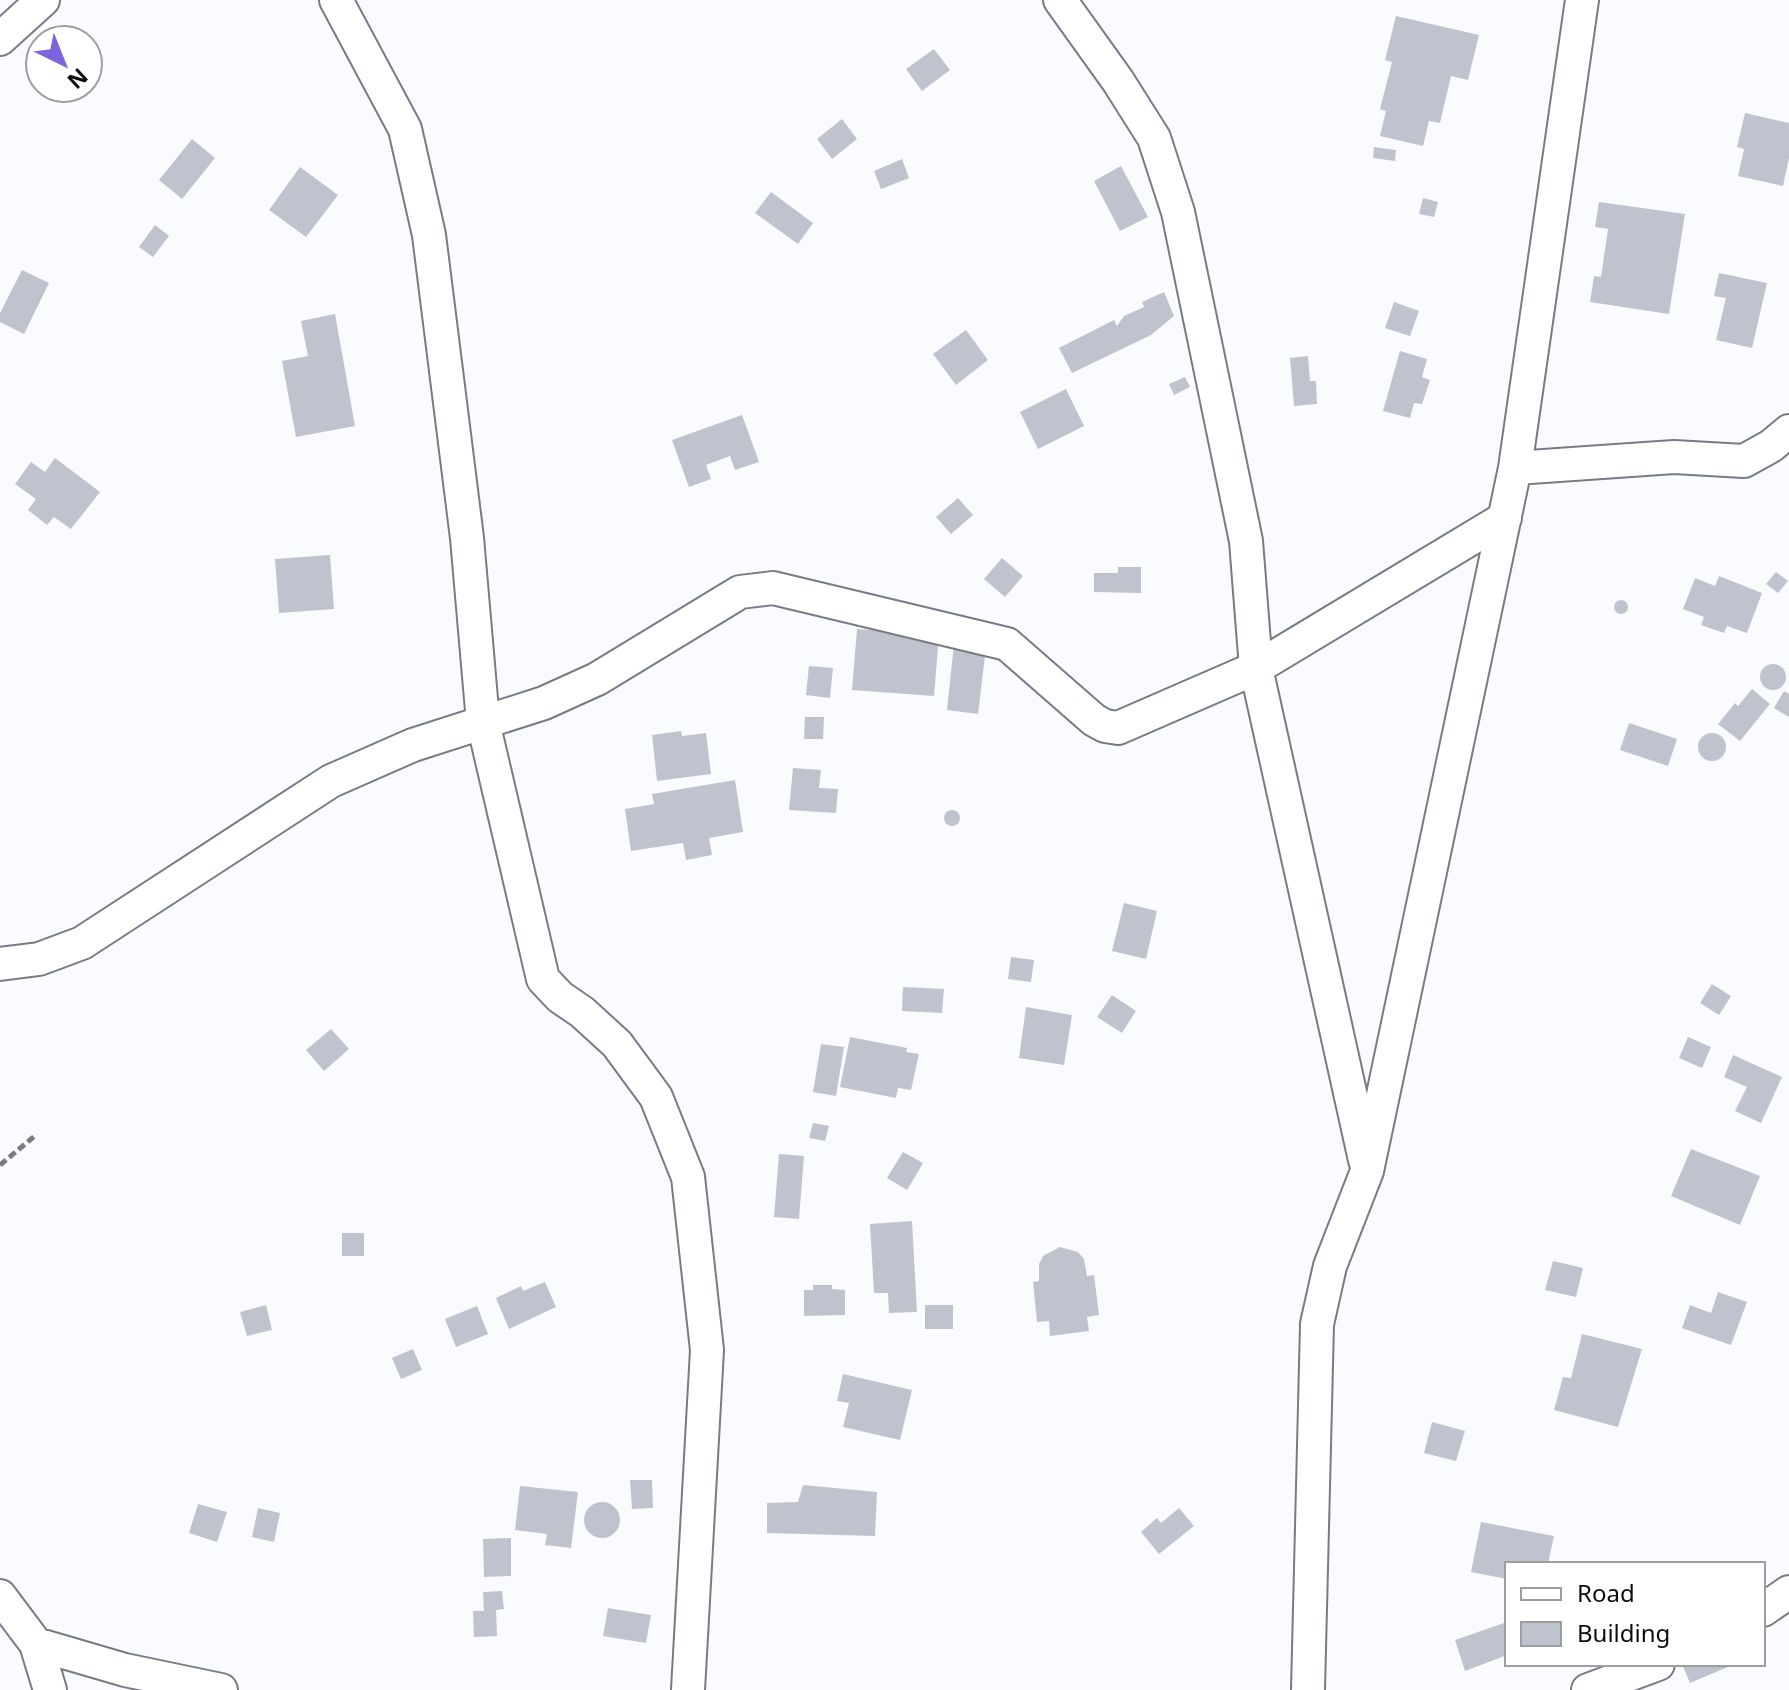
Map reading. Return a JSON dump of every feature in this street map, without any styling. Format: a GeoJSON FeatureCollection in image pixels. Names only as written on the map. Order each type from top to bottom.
{"type":"FeatureCollection","features":[{"type":"Feature","properties":{"kind":"street"},"geometry":{"type":"LineString","coordinates":[[0,39],[43,0]]}},
{"type":"Feature","properties":{"kind":"street"},"geometry":{"type":"LineString","coordinates":[[336,0],[405,129],[429,235],[467,538],[483,722],[543,979],[617,1044],[656,1097],[688,1177],[707,1350],[688,1690]]}},
{"type":"Feature","properties":{"kind":"street"},"geometry":{"type":"LineString","coordinates":[[1060,0],[1154,138],[1178,212],[1246,541],[1256,668],[1367,1171]]}},
{"type":"Feature","properties":{"kind":"street"},"geometry":{"type":"LineString","coordinates":[[1308,1690],[1317,1324],[1330,1266],[1367,1171],[1505,518],[1515,468],[1582,0]]}},
{"type":"Feature","properties":{"kind":"street"},"geometry":{"type":"LineString","coordinates":[[1515,468],[1674,457],[1744,461],[1771,446],[1789,431]]}},
{"type":"Feature","properties":{"kind":"street"},"geometry":{"type":"LineString","coordinates":[[0,964],[39,959],[82,943],[331,781],[413,745],[544,703],[597,679],[740,592],[773,588],[1007,644],[1094,720],[1118,728],[1256,668],[1505,518]]}},
{"type":"Feature","properties":{"kind":"street"},"geometry":{"type":"LineString","coordinates":[[1765,1609],[1789,1592]]}},
{"type":"Feature","properties":{"kind":"street"},"geometry":{"type":"LineString","coordinates":[[0,1596],[36,1644],[50,1690]]}},
{"type":"Feature","properties":{"kind":"street"},"geometry":{"type":"LineString","coordinates":[[36,1644],[125,1670],[221,1690]]}},
{"type":"Feature","properties":{"kind":"street"},"geometry":{"type":"LineString","coordinates":[[1588,1690],[1653,1666]]}},
{"type":"Feature","properties":{"kind":"path"},"geometry":{"type":"LineString","coordinates":[[0,1165],[36,1135]]}},
{"type":"Feature","properties":{"kind":"building"},"geometry":{"type":"Polygon","coordinates":[[[1396,16],[1479,35],[1468,80],[1451,76],[1440,123],[1429,121],[1423,146],[1380,136],[1386,111],[1380,109],[1392,62],[1385,60],[1396,16]]]}},
{"type":"Feature","properties":{"kind":"building"},"geometry":{"type":"Polygon","coordinates":[[[934,49],[950,70],[922,91],[906,69],[934,49]]]}},
{"type":"Feature","properties":{"kind":"building"},"geometry":{"type":"Polygon","coordinates":[[[1745,113],[1789,123],[1789,158],[1783,186],[1738,176],[1744,149],[1737,147],[1745,113]]]}},
{"type":"Feature","properties":{"kind":"building"},"geometry":{"type":"Polygon","coordinates":[[[842,119],[857,139],[832,159],[817,139],[842,119]]]}},
{"type":"Feature","properties":{"kind":"building"},"geometry":{"type":"Polygon","coordinates":[[[192,139],[215,158],[182,199],[159,180],[192,139]]]}},
{"type":"Feature","properties":{"kind":"building"},"geometry":{"type":"Polygon","coordinates":[[[1374,147],[1396,150],[1395,161],[1373,158],[1374,147]]]}},
{"type":"Feature","properties":{"kind":"building"},"geometry":{"type":"Polygon","coordinates":[[[902,159],[909,178],[881,189],[874,171],[902,159]]]}},
{"type":"Feature","properties":{"kind":"building"},"geometry":{"type":"Polygon","coordinates":[[[1121,166],[1148,217],[1120,231],[1094,181],[1121,166]]]}},
{"type":"Feature","properties":{"kind":"building"},"geometry":{"type":"Polygon","coordinates":[[[300,167],[338,195],[306,237],[269,210],[300,167]]]}},
{"type":"Feature","properties":{"kind":"building"},"geometry":{"type":"Polygon","coordinates":[[[771,192],[813,223],[798,244],[755,213],[771,192]]]}},
{"type":"Feature","properties":{"kind":"building"},"geometry":{"type":"Polygon","coordinates":[[[1423,198],[1438,202],[1434,217],[1419,214],[1423,198]]]}},
{"type":"Feature","properties":{"kind":"building"},"geometry":{"type":"Polygon","coordinates":[[[1599,202],[1685,214],[1669,314],[1590,302],[1594,276],[1601,277],[1608,229],[1595,227],[1599,202]]]}},
{"type":"Feature","properties":{"kind":"building"},"geometry":{"type":"Polygon","coordinates":[[[155,225],[169,236],[153,257],[139,247],[155,225]]]}},
{"type":"Feature","properties":{"kind":"building"},"geometry":{"type":"Polygon","coordinates":[[[22,270],[49,283],[24,334],[0,322],[0,313],[22,270]]]}},
{"type":"Feature","properties":{"kind":"building"},"geometry":{"type":"Polygon","coordinates":[[[1719,273],[1767,283],[1752,348],[1716,340],[1726,298],[1714,296],[1719,273]]]}},
{"type":"Feature","properties":{"kind":"building"},"geometry":{"type":"Polygon","coordinates":[[[1164,292],[1174,316],[1151,335],[1072,373],[1059,348],[1114,320],[1117,326],[1124,316],[1144,307],[1142,302],[1164,292]]]}},
{"type":"Feature","properties":{"kind":"building"},"geometry":{"type":"Polygon","coordinates":[[[1394,302],[1419,311],[1410,336],[1385,328],[1394,302]]]}},
{"type":"Feature","properties":{"kind":"building"},"geometry":{"type":"Polygon","coordinates":[[[335,314],[355,426],[296,437],[282,361],[308,356],[301,321],[335,314]]]}},
{"type":"Feature","properties":{"kind":"building"},"geometry":{"type":"Polygon","coordinates":[[[966,330],[988,360],[956,385],[933,354],[966,330]]]}},
{"type":"Feature","properties":{"kind":"building"},"geometry":{"type":"Polygon","coordinates":[[[1400,351],[1427,359],[1422,377],[1430,380],[1422,404],[1414,403],[1410,418],[1383,411],[1400,351]]]}},
{"type":"Feature","properties":{"kind":"building"},"geometry":{"type":"Polygon","coordinates":[[[1308,356],[1310,381],[1316,381],[1317,404],[1294,406],[1290,358],[1308,356]]]}},
{"type":"Feature","properties":{"kind":"building"},"geometry":{"type":"Polygon","coordinates":[[[1185,377],[1190,387],[1174,395],[1169,384],[1185,377]]]}},
{"type":"Feature","properties":{"kind":"building"},"geometry":{"type":"Polygon","coordinates":[[[1066,389],[1084,426],[1038,449],[1020,412],[1066,389]]]}},
{"type":"Feature","properties":{"kind":"building"},"geometry":{"type":"Polygon","coordinates":[[[742,415],[759,462],[735,470],[730,456],[706,465],[711,479],[689,487],[672,440],[742,415]]]}},
{"type":"Feature","properties":{"kind":"building"},"geometry":{"type":"Polygon","coordinates":[[[55,458],[100,492],[71,529],[54,517],[47,525],[28,510],[36,499],[15,484],[31,462],[45,472],[55,458]]]}},
{"type":"Feature","properties":{"kind":"building"},"geometry":{"type":"Polygon","coordinates":[[[958,498],[973,515],[951,534],[936,517],[958,498]]]}},
{"type":"Feature","properties":{"kind":"building"},"geometry":{"type":"Polygon","coordinates":[[[330,555],[334,609],[279,613],[275,559],[330,555]]]}},
{"type":"Feature","properties":{"kind":"building"},"geometry":{"type":"Polygon","coordinates":[[[1002,558],[1023,576],[1005,597],[984,579],[1002,558]]]}},
{"type":"Feature","properties":{"kind":"building"},"geometry":{"type":"Polygon","coordinates":[[[1118,567],[1141,567],[1141,593],[1094,592],[1094,573],[1118,573],[1118,567]]]}},
{"type":"Feature","properties":{"kind":"building"},"geometry":{"type":"Polygon","coordinates":[[[1776,572],[1788,581],[1778,593],[1766,584],[1776,572]]]}},
{"type":"Feature","properties":{"kind":"building"},"geometry":{"type":"Polygon","coordinates":[[[1719,576],[1762,593],[1747,633],[1727,626],[1724,633],[1701,625],[1704,617],[1683,609],[1695,578],[1715,586],[1719,576]]]}},
{"type":"Feature","properties":{"kind":"building"},"geometry":{"type":"Polygon","coordinates":[[[1621,600],[1628,607],[1621,614],[1614,607],[1621,600]]]}},
{"type":"Feature","properties":{"kind":"building"},"geometry":{"type":"Polygon","coordinates":[[[857,629],[939,635],[934,696],[852,690],[857,629]]]}},
{"type":"Feature","properties":{"kind":"building"},"geometry":{"type":"Polygon","coordinates":[[[954,644],[986,647],[978,714],[947,710],[954,644]]]}},
{"type":"Feature","properties":{"kind":"building"},"geometry":{"type":"Polygon","coordinates":[[[1773,664],[1782,668],[1786,677],[1782,686],[1773,690],[1764,686],[1760,677],[1764,668],[1773,664]]]}},
{"type":"Feature","properties":{"kind":"building"},"geometry":{"type":"Polygon","coordinates":[[[809,666],[833,668],[830,698],[806,695],[809,666]]]}},
{"type":"Feature","properties":{"kind":"building"},"geometry":{"type":"Polygon","coordinates":[[[1752,689],[1770,704],[1740,741],[1718,724],[1735,703],[1738,706],[1752,689]]]}},
{"type":"Feature","properties":{"kind":"building"},"geometry":{"type":"Polygon","coordinates":[[[1784,691],[1789,694],[1789,717],[1774,708],[1784,691]]]}},
{"type":"Feature","properties":{"kind":"building"},"geometry":{"type":"Polygon","coordinates":[[[805,717],[824,717],[823,739],[804,739],[805,717]]]}},
{"type":"Feature","properties":{"kind":"building"},"geometry":{"type":"Polygon","coordinates":[[[1629,723],[1677,739],[1668,766],[1620,750],[1629,723]]]}},
{"type":"Feature","properties":{"kind":"building"},"geometry":{"type":"Polygon","coordinates":[[[681,731],[682,736],[706,733],[711,774],[657,781],[652,735],[681,731]]]}},
{"type":"Feature","properties":{"kind":"building"},"geometry":{"type":"Polygon","coordinates":[[[1712,733],[1722,737],[1726,747],[1722,757],[1712,761],[1702,757],[1698,747],[1702,737],[1712,733]]]}},
{"type":"Feature","properties":{"kind":"building"},"geometry":{"type":"Polygon","coordinates":[[[793,768],[821,770],[819,788],[838,789],[836,813],[789,810],[793,768]]]}},
{"type":"Feature","properties":{"kind":"building"},"geometry":{"type":"Polygon","coordinates":[[[735,780],[743,832],[709,838],[712,855],[686,860],[683,843],[631,851],[625,809],[654,804],[652,794],[735,780]]]}},
{"type":"Feature","properties":{"kind":"building"},"geometry":{"type":"Polygon","coordinates":[[[952,810],[958,812],[958,824],[952,826],[946,824],[944,818],[946,812],[952,810]]]}},
{"type":"Feature","properties":{"kind":"building"},"geometry":{"type":"Polygon","coordinates":[[[1124,903],[1157,911],[1146,959],[1112,951],[1124,903]]]}},
{"type":"Feature","properties":{"kind":"building"},"geometry":{"type":"Polygon","coordinates":[[[1011,957],[1034,960],[1031,982],[1008,979],[1011,957]]]}},
{"type":"Feature","properties":{"kind":"building"},"geometry":{"type":"Polygon","coordinates":[[[1712,984],[1731,996],[1719,1015],[1700,1003],[1712,984]]]}},
{"type":"Feature","properties":{"kind":"building"},"geometry":{"type":"Polygon","coordinates":[[[903,987],[944,989],[942,1013],[902,1011],[903,987]]]}},
{"type":"Feature","properties":{"kind":"building"},"geometry":{"type":"Polygon","coordinates":[[[1112,995],[1136,1011],[1122,1033],[1097,1017],[1112,995]]]}},
{"type":"Feature","properties":{"kind":"building"},"geometry":{"type":"Polygon","coordinates":[[[1026,1007],[1072,1015],[1064,1065],[1019,1058],[1026,1007]]]}},
{"type":"Feature","properties":{"kind":"building"},"geometry":{"type":"Polygon","coordinates":[[[331,1029],[349,1049],[324,1071],[306,1050],[331,1029]]]}},
{"type":"Feature","properties":{"kind":"building"},"geometry":{"type":"Polygon","coordinates":[[[850,1037],[907,1048],[906,1052],[919,1054],[911,1090],[898,1088],[896,1098],[840,1087],[850,1037]]]}},
{"type":"Feature","properties":{"kind":"building"},"geometry":{"type":"Polygon","coordinates":[[[1688,1037],[1711,1047],[1702,1068],[1679,1058],[1688,1037]]]}},
{"type":"Feature","properties":{"kind":"building"},"geometry":{"type":"Polygon","coordinates":[[[821,1044],[844,1047],[836,1096],[813,1092],[821,1044]]]}},
{"type":"Feature","properties":{"kind":"building"},"geometry":{"type":"Polygon","coordinates":[[[1733,1055],[1782,1077],[1761,1123],[1735,1111],[1747,1087],[1724,1077],[1733,1055]]]}},
{"type":"Feature","properties":{"kind":"building"},"geometry":{"type":"Polygon","coordinates":[[[813,1123],[829,1126],[825,1141],[809,1138],[813,1123]]]}},
{"type":"Feature","properties":{"kind":"building"},"geometry":{"type":"Polygon","coordinates":[[[1691,1149],[1760,1176],[1740,1225],[1671,1196],[1691,1149]]]}},
{"type":"Feature","properties":{"kind":"building"},"geometry":{"type":"Polygon","coordinates":[[[903,1152],[923,1163],[907,1190],[887,1178],[903,1152]]]}},
{"type":"Feature","properties":{"kind":"building"},"geometry":{"type":"Polygon","coordinates":[[[779,1154],[804,1156],[799,1219],[774,1217],[779,1154]]]}},
{"type":"Feature","properties":{"kind":"building"},"geometry":{"type":"Polygon","coordinates":[[[912,1221],[917,1312],[889,1313],[888,1293],[874,1293],[870,1224],[912,1221]]]}},
{"type":"Feature","properties":{"kind":"building"},"geometry":{"type":"Polygon","coordinates":[[[342,1233],[364,1233],[364,1256],[342,1256],[342,1233]]]}},
{"type":"Feature","properties":{"kind":"building"},"geometry":{"type":"Polygon","coordinates":[[[1060,1247],[1078,1252],[1084,1259],[1087,1276],[1094,1275],[1099,1315],[1087,1317],[1089,1331],[1050,1336],[1049,1321],[1037,1322],[1033,1282],[1039,1281],[1039,1264],[1043,1256],[1060,1247]]]}},
{"type":"Feature","properties":{"kind":"building"},"geometry":{"type":"Polygon","coordinates":[[[1553,1261],[1583,1268],[1576,1297],[1545,1290],[1553,1261]]]}},
{"type":"Feature","properties":{"kind":"building"},"geometry":{"type":"Polygon","coordinates":[[[545,1282],[556,1307],[509,1329],[496,1298],[521,1286],[523,1291],[545,1282]]]}},
{"type":"Feature","properties":{"kind":"building"},"geometry":{"type":"Polygon","coordinates":[[[813,1285],[832,1285],[832,1289],[845,1290],[845,1315],[804,1316],[804,1290],[813,1290],[813,1285]]]}},
{"type":"Feature","properties":{"kind":"building"},"geometry":{"type":"Polygon","coordinates":[[[1718,1292],[1747,1302],[1731,1345],[1682,1328],[1690,1305],[1711,1313],[1718,1292]]]}},
{"type":"Feature","properties":{"kind":"building"},"geometry":{"type":"Polygon","coordinates":[[[266,1305],[272,1330],[247,1336],[240,1312],[266,1305]]]}},
{"type":"Feature","properties":{"kind":"building"},"geometry":{"type":"Polygon","coordinates":[[[925,1305],[953,1305],[953,1329],[925,1329],[925,1305]]]}},
{"type":"Feature","properties":{"kind":"building"},"geometry":{"type":"Polygon","coordinates":[[[477,1306],[488,1334],[456,1347],[445,1319],[477,1306]]]}},
{"type":"Feature","properties":{"kind":"building"},"geometry":{"type":"Polygon","coordinates":[[[1582,1334],[1642,1349],[1618,1427],[1554,1410],[1563,1377],[1571,1378],[1582,1334]]]}},
{"type":"Feature","properties":{"kind":"building"},"geometry":{"type":"Polygon","coordinates":[[[413,1349],[422,1370],[401,1379],[392,1358],[413,1349]]]}},
{"type":"Feature","properties":{"kind":"building"},"geometry":{"type":"Polygon","coordinates":[[[843,1374],[912,1390],[900,1440],[843,1427],[849,1403],[837,1401],[843,1374]]]}},
{"type":"Feature","properties":{"kind":"building"},"geometry":{"type":"Polygon","coordinates":[[[1432,1422],[1465,1431],[1456,1461],[1424,1453],[1432,1422]]]}},
{"type":"Feature","properties":{"kind":"building"},"geometry":{"type":"Polygon","coordinates":[[[630,1480],[652,1480],[653,1508],[632,1509],[630,1480]]]}},
{"type":"Feature","properties":{"kind":"building"},"geometry":{"type":"Polygon","coordinates":[[[803,1485],[877,1492],[875,1536],[767,1533],[767,1503],[798,1502],[803,1485]]]}},
{"type":"Feature","properties":{"kind":"building"},"geometry":{"type":"Polygon","coordinates":[[[520,1486],[578,1492],[571,1548],[545,1545],[547,1534],[515,1530],[520,1486]]]}},
{"type":"Feature","properties":{"kind":"building"},"geometry":{"type":"Polygon","coordinates":[[[602,1502],[615,1507],[620,1520],[615,1533],[602,1538],[589,1533],[584,1520],[589,1507],[602,1502]]]}},
{"type":"Feature","properties":{"kind":"building"},"geometry":{"type":"Polygon","coordinates":[[[198,1504],[227,1512],[217,1542],[189,1533],[198,1504]]]}},
{"type":"Feature","properties":{"kind":"building"},"geometry":{"type":"Polygon","coordinates":[[[258,1508],[280,1513],[274,1542],[252,1537],[258,1508]]]}},
{"type":"Feature","properties":{"kind":"building"},"geometry":{"type":"Polygon","coordinates":[[[1179,1508],[1194,1526],[1159,1554],[1141,1532],[1157,1518],[1161,1523],[1179,1508]]]}},
{"type":"Feature","properties":{"kind":"building"},"geometry":{"type":"Polygon","coordinates":[[[1481,1522],[1554,1536],[1548,1562],[1505,1562],[1505,1579],[1471,1572],[1481,1522]]]}},
{"type":"Feature","properties":{"kind":"building"},"geometry":{"type":"Polygon","coordinates":[[[511,1538],[511,1576],[484,1577],[483,1539],[511,1538]]]}},
{"type":"Feature","properties":{"kind":"building"},"geometry":{"type":"Polygon","coordinates":[[[502,1591],[504,1609],[496,1610],[497,1636],[474,1637],[473,1611],[484,1611],[483,1592],[502,1591]]]}},
{"type":"Feature","properties":{"kind":"building"},"geometry":{"type":"Polygon","coordinates":[[[608,1608],[651,1615],[646,1643],[603,1636],[608,1608]]]}},
{"type":"Feature","properties":{"kind":"building"},"geometry":{"type":"Polygon","coordinates":[[[1505,1623],[1505,1656],[1465,1671],[1455,1640],[1505,1623]]]}},
{"type":"Feature","properties":{"kind":"building"},"geometry":{"type":"Polygon","coordinates":[[[1683,1666],[1730,1666],[1690,1683],[1683,1666]]]}}]}
